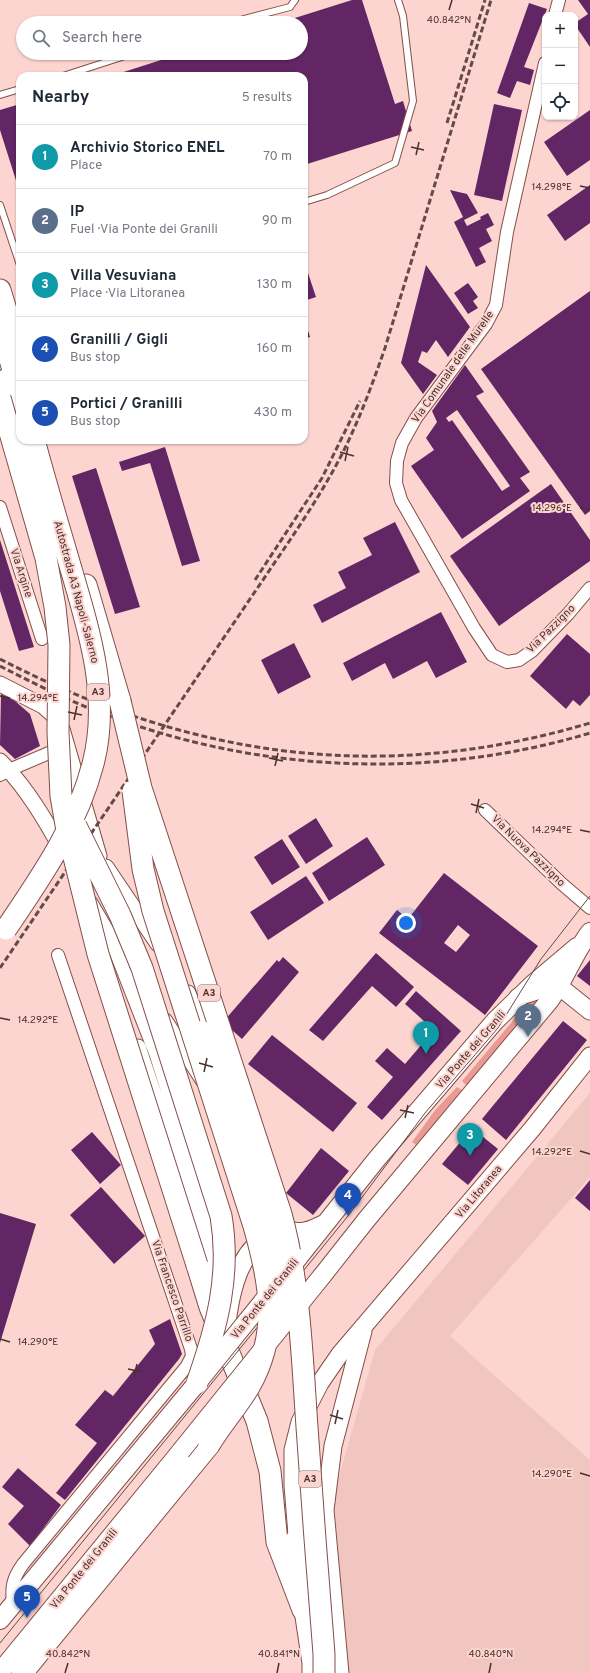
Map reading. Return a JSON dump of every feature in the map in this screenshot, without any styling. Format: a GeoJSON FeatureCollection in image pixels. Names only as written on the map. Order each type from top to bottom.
{"type":"FeatureCollection","features":[{"type":"Feature","properties":{"kind":"highway"},"geometry":{"type":"LineString","coordinates":[[0,290],[16,344]]}},
{"type":"Feature","properties":{"kind":"highway"},"geometry":{"type":"LineString","coordinates":[[0,325],[16,380]]}},
{"type":"Feature","properties":{"kind":"highway"},"geometry":{"type":"LineString","coordinates":[[0,356],[16,410]]}},
{"type":"Feature","properties":{"kind":"highway"},"geometry":{"type":"LineString","coordinates":[[0,398],[46,558],[55,607],[59,645],[63,751],[61,796],[66,825],[94,941],[210,1308],[257,1421],[270,1471],[277,1542],[303,1610]]}},
{"type":"Feature","properties":{"kind":"highway","name":"Autostrada A3 Napoli-Salerno"},"geometry":{"type":"LineString","coordinates":[[3,925],[67,810],[81,770],[89,720],[85,649],[26,444]]}},
{"type":"Feature","properties":{"kind":"highway","name":"Autostrada A3 Napoli-Salerno"},"geometry":{"type":"LineString","coordinates":[[3,925],[50,863],[71,824],[83,795],[93,763],[98,727],[99,709],[96,661],[77,587],[35,444]]}},
{"type":"Feature","properties":{"kind":"highway","name":"A3"},"geometry":{"type":"LineString","coordinates":[[45,444],[120,702],[141,788],[281,1214],[290,1247],[296,1284],[324,1654],[324,1673]]}},
{"type":"Feature","properties":{"kind":"highway","name":"A3"},"geometry":{"type":"LineString","coordinates":[[22,1673],[209,1445],[240,1402],[257,1371],[263,1354],[269,1325],[269,1286],[254,1226],[153,911],[143,869],[120,702]]}},
{"type":"Feature","properties":{"kind":"highway"},"geometry":{"type":"LineString","coordinates":[[63,751],[73,818],[120,915],[142,968],[221,1216],[225,1248],[223,1283],[215,1331],[197,1383]]}},
{"type":"Feature","properties":{"kind":"highway"},"geometry":{"type":"LineString","coordinates":[[277,1542],[282,1547],[289,1549],[295,1544],[297,1538]]}},
{"type":"Feature","properties":{"kind":"main road","name":"Via Ponte dei Granili"},"geometry":{"type":"LineString","coordinates":[[0,1672],[372,1213],[532,1023],[560,987],[585,939]]}},
{"type":"Feature","properties":{"kind":"main road","name":"Via Ponte dei Granili"},"geometry":{"type":"LineString","coordinates":[[0,1620],[159,1430],[376,1160],[495,1021],[518,997],[585,939]]}},
{"type":"Feature","properties":{"kind":"main road"},"geometry":{"type":"LineString","coordinates":[[518,997],[536,991],[560,987],[590,1011]]}},
{"type":"Feature","properties":{"kind":"main road","name":"Via Litoranea"},"geometry":{"type":"LineString","coordinates":[[311,1673],[311,1663],[303,1610],[293,1485],[293,1450],[300,1422],[320,1383],[340,1354],[532,1128],[590,1056]]}},
{"type":"Feature","properties":{"kind":"main road"},"geometry":{"type":"LineString","coordinates":[[224,1342],[228,1311],[241,1265],[252,1248],[281,1230],[308,1232],[325,1224]]}},
{"type":"Feature","properties":{"kind":"main road"},"geometry":{"type":"LineString","coordinates":[[340,1673],[326,1536],[325,1510],[333,1446],[364,1325]]}},
{"type":"Feature","properties":{"kind":"main road"},"geometry":{"type":"LineString","coordinates":[[293,1485],[326,1536]]}},
{"type":"Feature","properties":{"kind":"street"},"geometry":{"type":"LineString","coordinates":[[556,12],[559,0]]}},
{"type":"Feature","properties":{"kind":"street","name":"Via Comunale delle Murelle"},"geometry":{"type":"LineString","coordinates":[[508,662],[492,655],[474,628],[401,500],[396,483],[397,461],[402,443],[416,418],[486,324],[496,305],[507,232],[542,76]]}},
{"type":"Feature","properties":{"kind":"street","name":"Via Argine"},"geometry":{"type":"LineString","coordinates":[[0,507],[42,639]]}},
{"type":"Feature","properties":{"kind":"street","name":"Via Pazzigno"},"geometry":{"type":"LineString","coordinates":[[508,662],[519,660],[532,651],[568,614],[590,588]]}},
{"type":"Feature","properties":{"kind":"street"},"geometry":{"type":"LineString","coordinates":[[0,684],[43,706],[53,715],[62,729],[63,751],[107,883],[145,983],[183,1051],[228,1118],[236,1133],[263,1210],[273,1223],[281,1230]]}},
{"type":"Feature","properties":{"kind":"street"},"geometry":{"type":"LineString","coordinates":[[3,769],[63,751]]}},
{"type":"Feature","properties":{"kind":"street"},"geometry":{"type":"LineString","coordinates":[[3,769],[22,786],[48,826],[114,944],[157,1054],[207,1212],[223,1283]]}},
{"type":"Feature","properties":{"kind":"street","name":"Via Nuova Pazzigno"},"geometry":{"type":"LineString","coordinates":[[485,810],[562,884],[590,908]]}},
{"type":"Feature","properties":{"kind":"street"},"geometry":{"type":"LineString","coordinates":[[97,851],[112,878],[146,926],[180,979],[192,1001],[255,1181],[278,1253],[282,1302],[269,1365],[243,1409],[222,1435],[209,1445]]}},
{"type":"Feature","properties":{"kind":"street"},"geometry":{"type":"LineString","coordinates":[[93,908],[105,950],[198,1225],[209,1271],[210,1308]]}},
{"type":"Feature","properties":{"kind":"street","name":"Via Francesco Parrillo"},"geometry":{"type":"LineString","coordinates":[[13,1604],[12,1595],[15,1576],[23,1564],[187,1366],[192,1356],[191,1349],[58,955]]}},
{"type":"Feature","properties":{"kind":"street"},"geometry":{"type":"LineString","coordinates":[[278,1253],[296,1284]]}},
{"type":"Feature","properties":{"kind":"lane"},"geometry":{"type":"LineString","coordinates":[[256,16],[290,7],[295,0]]}},
{"type":"Feature","properties":{"kind":"lane"},"geometry":{"type":"LineString","coordinates":[[308,201],[328,194],[395,163],[413,100],[403,16],[398,0]]}},
{"type":"Feature","properties":{"kind":"lane"},"geometry":{"type":"LineString","coordinates":[[75,72],[112,60]]}},
{"type":"Feature","properties":{"kind":"lane"},"geometry":{"type":"LineString","coordinates":[[0,95],[16,90]]}},
{"type":"Feature","properties":{"kind":"lane"},"geometry":{"type":"LineString","coordinates":[[0,205],[16,256]]}},
{"type":"Feature","properties":{"kind":"shaded area"},"geometry":{"type":"Polygon","coordinates":[[[542,998],[467,1086],[462,1081],[511,1023],[522,1006],[531,1001],[542,998]]]}},
{"type":"Feature","properties":{"kind":"shaded area"},"geometry":{"type":"Polygon","coordinates":[[[457,1087],[462,1090],[416,1145],[412,1142],[436,1109],[457,1087]]]}},
{"type":"Feature","properties":{"kind":"shaded area"},"geometry":{"type":"Polygon","coordinates":[[[590,1093],[590,1177],[450,1336],[590,1460],[590,1673],[348,1673],[333,1498],[375,1350],[590,1093]]]}},
{"type":"Feature","properties":{"kind":"building"},"geometry":{"type":"Polygon","coordinates":[[[352,0],[362,0],[395,104],[403,101],[412,131],[308,164],[308,72],[124,72],[161,60],[308,60],[308,16],[301,16],[352,0]]]}},
{"type":"Feature","properties":{"kind":"building"},"geometry":{"type":"Polygon","coordinates":[[[578,0],[590,0],[590,47],[578,29],[578,21],[588,14],[578,0]]]}},
{"type":"Feature","properties":{"kind":"building"},"geometry":{"type":"Polygon","coordinates":[[[529,3],[547,9],[546,12],[542,12],[542,22],[524,67],[534,70],[530,85],[517,81],[510,98],[497,93],[529,3]]]}},
{"type":"Feature","properties":{"kind":"building"},"geometry":{"type":"Polygon","coordinates":[[[494,104],[522,110],[502,201],[474,195],[494,104]]]}},
{"type":"Feature","properties":{"kind":"building"},"geometry":{"type":"Polygon","coordinates":[[[16,105],[16,180],[0,130],[0,110],[16,105]]]}},
{"type":"Feature","properties":{"kind":"building"},"geometry":{"type":"Polygon","coordinates":[[[590,110],[590,160],[567,176],[544,142],[576,120],[578,120],[578,118],[590,110]]]}},
{"type":"Feature","properties":{"kind":"building"},"geometry":{"type":"Polygon","coordinates":[[[590,185],[590,223],[565,241],[547,215],[590,185]]]}},
{"type":"Feature","properties":{"kind":"building"},"geometry":{"type":"Polygon","coordinates":[[[450,190],[467,194],[478,213],[464,220],[467,226],[481,219],[480,217],[488,213],[494,225],[486,229],[492,241],[479,248],[486,262],[476,267],[454,222],[463,217],[450,190]]]}},
{"type":"Feature","properties":{"kind":"building"},"geometry":{"type":"Polygon","coordinates":[[[426,265],[470,327],[448,357],[436,340],[427,353],[422,351],[418,362],[437,375],[423,394],[401,363],[426,265]]]}},
{"type":"Feature","properties":{"kind":"building"},"geometry":{"type":"Polygon","coordinates":[[[308,273],[316,297],[308,300],[308,273]]]}},
{"type":"Feature","properties":{"kind":"building"},"geometry":{"type":"Polygon","coordinates":[[[468,283],[478,297],[473,301],[478,308],[468,314],[454,293],[468,283]]]}},
{"type":"Feature","properties":{"kind":"building"},"geometry":{"type":"Polygon","coordinates":[[[590,291],[590,511],[585,515],[481,369],[590,291]]]}},
{"type":"Feature","properties":{"kind":"building"},"geometry":{"type":"Polygon","coordinates":[[[465,365],[484,392],[476,396],[530,472],[520,478],[530,491],[462,539],[411,466],[434,450],[426,438],[437,422],[432,411],[465,365]],[[457,410],[446,418],[449,422],[452,420],[502,491],[510,486],[457,410]]]}},
{"type":"Feature","properties":{"kind":"building"},"geometry":{"type":"Polygon","coordinates":[[[165,447],[200,561],[182,566],[150,463],[122,471],[119,462],[165,447]]]}},
{"type":"Feature","properties":{"kind":"building"},"geometry":{"type":"Polygon","coordinates":[[[96,468],[140,607],[115,614],[72,476],[96,468]]]}},
{"type":"Feature","properties":{"kind":"building"},"geometry":{"type":"Polygon","coordinates":[[[551,484],[590,540],[590,561],[499,626],[450,556],[551,484]]]}},
{"type":"Feature","properties":{"kind":"building"},"geometry":{"type":"Polygon","coordinates":[[[395,522],[420,572],[322,623],[313,605],[346,588],[338,572],[372,555],[363,538],[395,522]]]}},
{"type":"Feature","properties":{"kind":"building"},"geometry":{"type":"Polygon","coordinates":[[[0,540],[34,647],[19,651],[0,591],[0,540]]]}},
{"type":"Feature","properties":{"kind":"building"},"geometry":{"type":"Polygon","coordinates":[[[441,612],[467,662],[436,678],[427,661],[393,679],[385,663],[352,681],[343,663],[441,612]]]}},
{"type":"Feature","properties":{"kind":"building"},"geometry":{"type":"Polygon","coordinates":[[[567,634],[590,654],[590,695],[580,706],[573,700],[566,709],[530,676],[567,634]]]}},
{"type":"Feature","properties":{"kind":"building"},"geometry":{"type":"Polygon","coordinates":[[[294,643],[311,677],[278,694],[261,660],[294,643]]]}},
{"type":"Feature","properties":{"kind":"building"},"geometry":{"type":"Polygon","coordinates":[[[1,694],[15,701],[30,714],[40,746],[15,759],[0,745],[1,694]]]}},
{"type":"Feature","properties":{"kind":"building"},"geometry":{"type":"Polygon","coordinates":[[[316,818],[333,846],[306,864],[288,836],[316,818]]]}},
{"type":"Feature","properties":{"kind":"building"},"geometry":{"type":"Polygon","coordinates":[[[367,837],[385,865],[329,901],[312,873],[367,837]]]}},
{"type":"Feature","properties":{"kind":"building"},"geometry":{"type":"Polygon","coordinates":[[[282,839],[300,867],[272,885],[254,857],[282,839]]]}},
{"type":"Feature","properties":{"kind":"building"},"geometry":{"type":"Polygon","coordinates":[[[444,873],[538,946],[485,1015],[379,933],[397,910],[408,919],[444,873]],[[458,925],[444,943],[456,952],[470,935],[458,925]]]}},
{"type":"Feature","properties":{"kind":"building"},"geometry":{"type":"Polygon","coordinates":[[[306,876],[324,903],[268,940],[250,912],[306,876]]]}},
{"type":"Feature","properties":{"kind":"building"},"geometry":{"type":"Polygon","coordinates":[[[376,953],[414,987],[396,1007],[372,986],[323,1041],[309,1030],[376,953]]]}},
{"type":"Feature","properties":{"kind":"building"},"geometry":{"type":"Polygon","coordinates":[[[283,957],[299,972],[242,1039],[223,1022],[277,960],[279,962],[283,957]]]}},
{"type":"Feature","properties":{"kind":"building"},"geometry":{"type":"Polygon","coordinates":[[[590,960],[590,986],[577,976],[590,960]]]}},
{"type":"Feature","properties":{"kind":"building"},"geometry":{"type":"Polygon","coordinates":[[[416,991],[461,1031],[382,1120],[367,1107],[393,1077],[375,1061],[387,1048],[405,1064],[434,1030],[405,1004],[416,991]]]}},
{"type":"Feature","properties":{"kind":"building"},"geometry":{"type":"Polygon","coordinates":[[[563,1021],[587,1040],[506,1140],[482,1119],[563,1021]]]}},
{"type":"Feature","properties":{"kind":"building"},"geometry":{"type":"Polygon","coordinates":[[[272,1035],[357,1103],[333,1132],[248,1064],[272,1035]]]}},
{"type":"Feature","properties":{"kind":"building"},"geometry":{"type":"Polygon","coordinates":[[[472,1128],[498,1149],[468,1185],[442,1164],[472,1128]]]}},
{"type":"Feature","properties":{"kind":"building"},"geometry":{"type":"Polygon","coordinates":[[[92,1132],[121,1165],[100,1184],[71,1150],[92,1132]]]}},
{"type":"Feature","properties":{"kind":"building"},"geometry":{"type":"Polygon","coordinates":[[[321,1148],[349,1171],[313,1215],[286,1193],[321,1148]]]}},
{"type":"Feature","properties":{"kind":"building"},"geometry":{"type":"Polygon","coordinates":[[[590,1180],[590,1211],[575,1198],[590,1180]]]}},
{"type":"Feature","properties":{"kind":"building"},"geometry":{"type":"Polygon","coordinates":[[[101,1187],[145,1236],[114,1264],[70,1215],[101,1187]]]}},
{"type":"Feature","properties":{"kind":"building"},"geometry":{"type":"Polygon","coordinates":[[[0,1213],[36,1224],[0,1343],[0,1213]]]}},
{"type":"Feature","properties":{"kind":"building"},"geometry":{"type":"Polygon","coordinates":[[[170,1319],[182,1354],[65,1500],[56,1493],[97,1443],[75,1425],[105,1390],[113,1396],[155,1344],[149,1330],[170,1319]]]}},
{"type":"Feature","properties":{"kind":"building"},"geometry":{"type":"Polygon","coordinates":[[[18,1468],[61,1505],[30,1546],[8,1524],[24,1506],[2,1487],[18,1468]]]}},
{"type":"Feature","properties":{"kind":"tram line"},"geometry":{"type":"LineString","coordinates":[[0,1643],[348,1216],[425,1113],[498,1028],[541,959],[590,896]]}},
{"type":"Feature","properties":{"kind":"railway"},"geometry":{"type":"LineString","coordinates":[[447,123],[485,0]]}},
{"type":"Feature","properties":{"kind":"railway"},"geometry":{"type":"LineString","coordinates":[[0,968],[290,540],[317,499],[348,443],[385,348],[491,0]]}},
{"type":"Feature","properties":{"kind":"railway"},"geometry":{"type":"LineString","coordinates":[[255,580],[322,478],[360,401]]}},
{"type":"Feature","properties":{"kind":"railway"},"geometry":{"type":"LineString","coordinates":[[0,659],[72,693],[144,719],[216,739],[289,751],[362,756],[437,753],[513,742],[590,723]]}},
{"type":"Feature","properties":{"kind":"railway"},"geometry":{"type":"LineString","coordinates":[[0,666],[81,705],[167,735],[227,749],[287,759],[348,764],[409,763],[470,758],[531,748],[590,733]]}},
{"type":"Feature","properties":{"kind":"place","name":"IP"},"geometry":{"type":"Point","coordinates":[528,1037]}},
{"type":"Feature","properties":{"kind":"place","name":"Archivio Storico ENEL"},"geometry":{"type":"Point","coordinates":[426,1054]}},
{"type":"Feature","properties":{"kind":"place","name":"Villa Vesuviana"},"geometry":{"type":"Point","coordinates":[470,1156]}},
{"type":"Feature","properties":{"kind":"place","name":"Granilli / Gigli"},"geometry":{"type":"Point","coordinates":[348,1216]}},
{"type":"Feature","properties":{"kind":"place","name":"Portici / Granilli"},"geometry":{"type":"Point","coordinates":[27,1618]}}]}
